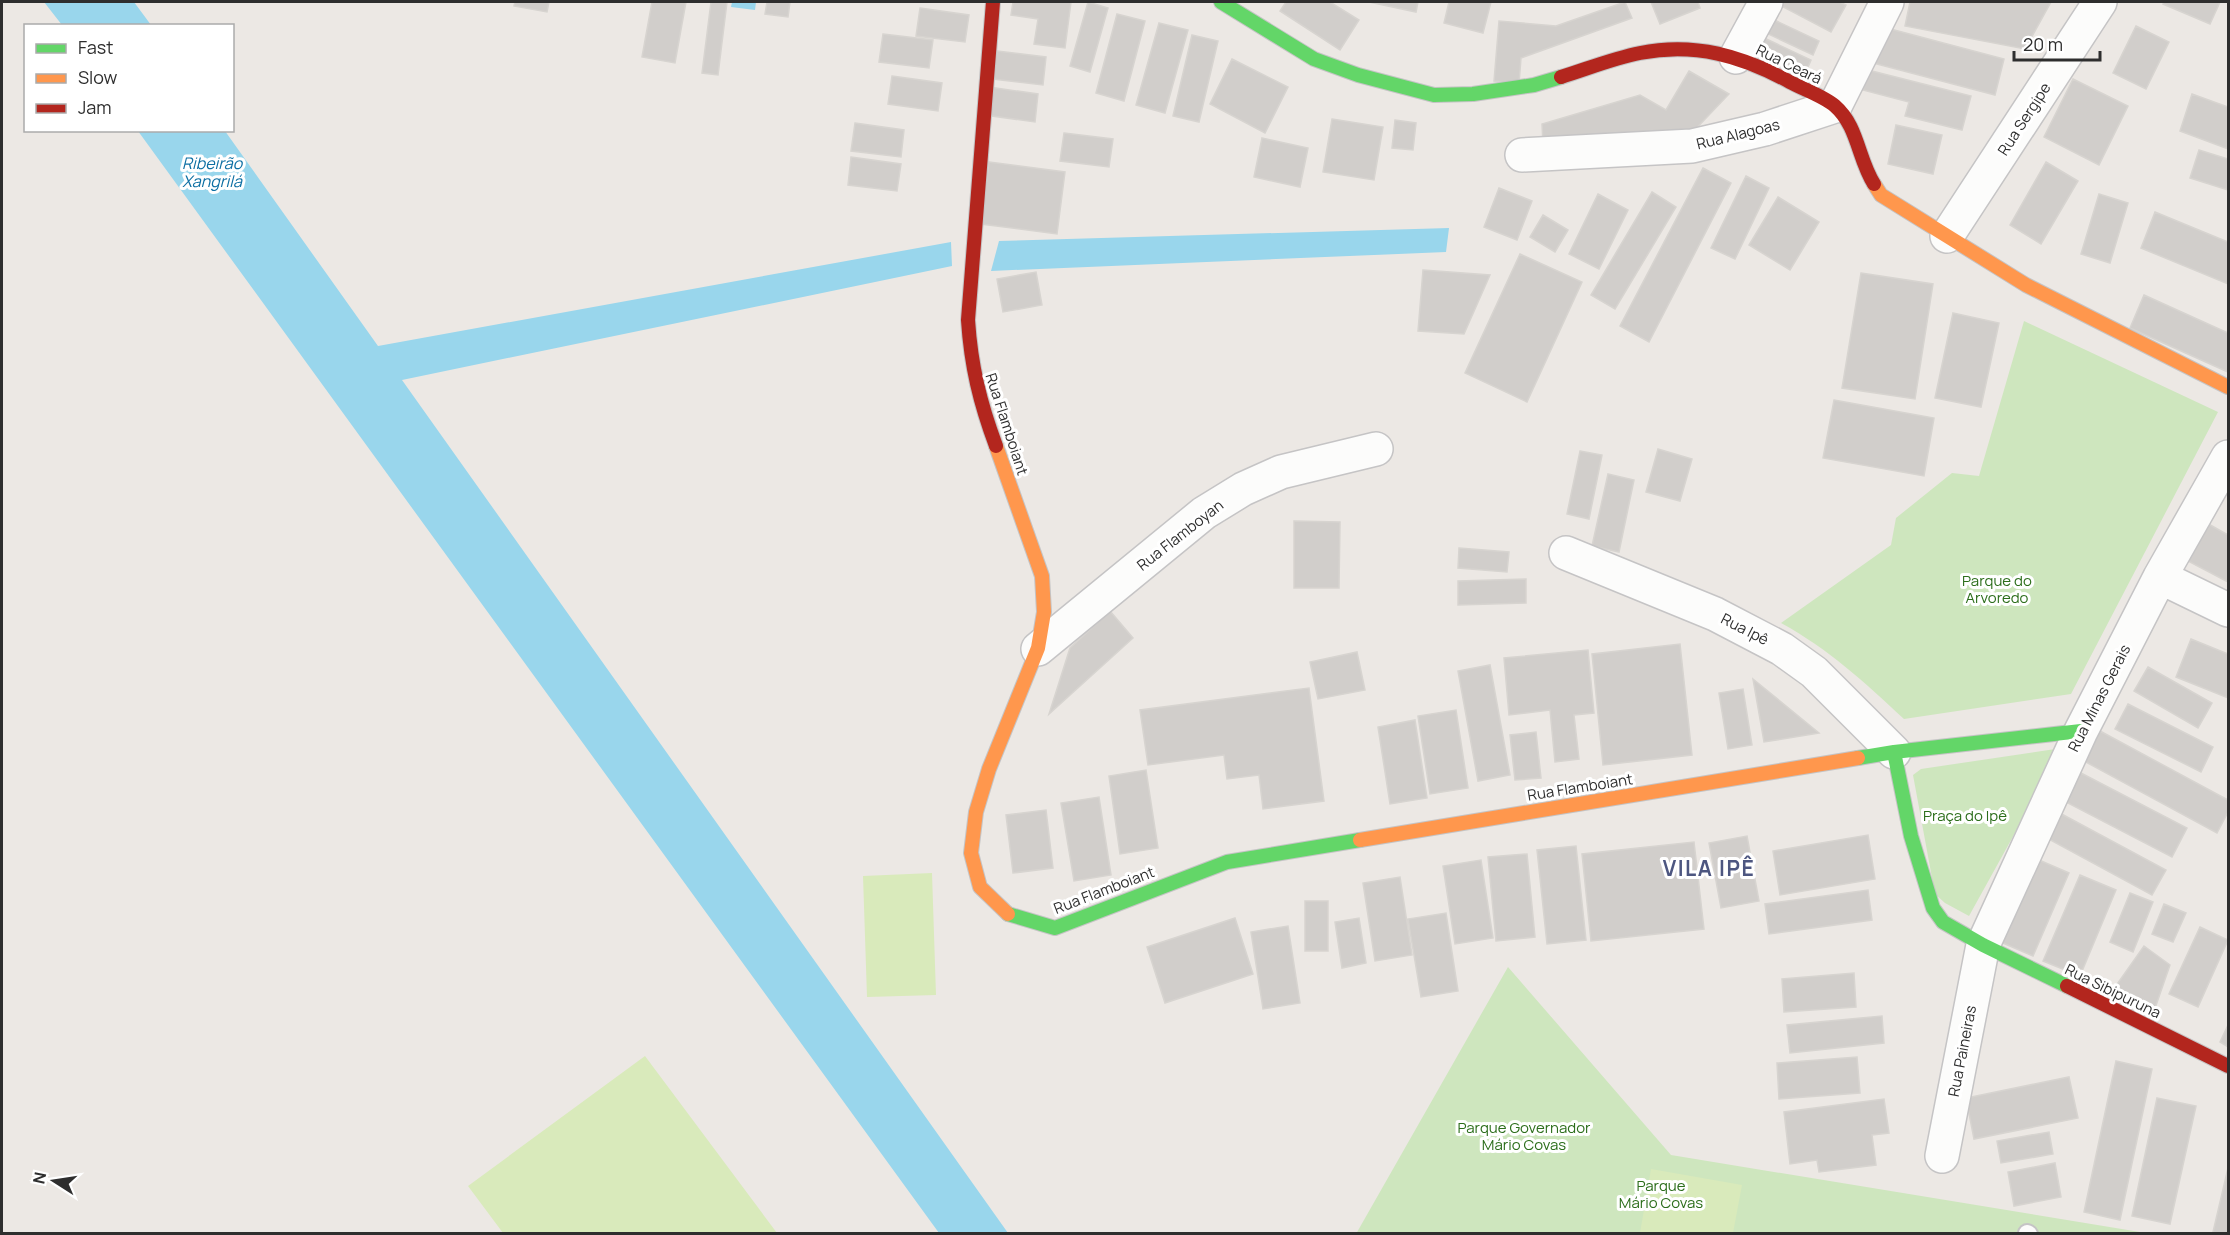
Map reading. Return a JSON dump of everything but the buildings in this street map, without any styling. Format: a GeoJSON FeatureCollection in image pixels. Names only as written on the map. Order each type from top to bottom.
{"type":"FeatureCollection","features":[{"type":"Feature","properties":{"kind":"street","name":"Rua Flamboiant"},"geometry":{"type":"LineString","coordinates":[[993,2],[968,320],[970,353],[980,402],[1042,576],[1046,602],[1038,649],[983,787],[973,822],[970,857],[976,885],[989,900],[1009,915],[1032,925],[1055,928],[1227,862],[1894,752],[2081,731]]}},
{"type":"Feature","properties":{"kind":"street","name":"Rua Ceará"},"geometry":{"type":"LineString","coordinates":[[1221,2],[1314,59],[1358,75],[1434,95],[1473,94],[1534,86],[1639,53],[1668,49],[1695,50],[1736,57],[1766,69],[1834,106],[1853,131],[1866,172],[1881,195],[2026,285],[2229,387]]}},
{"type":"Feature","properties":{"kind":"street"},"geometry":{"type":"LineString","coordinates":[[1736,57],[1766,2]]}},
{"type":"Feature","properties":{"kind":"street"},"geometry":{"type":"LineString","coordinates":[[1834,106],[1887,2]]}},
{"type":"Feature","properties":{"kind":"street","name":"Rua Sergipe"},"geometry":{"type":"LineString","coordinates":[[1947,236],[2100,2]]}},
{"type":"Feature","properties":{"kind":"street","name":"Rua Alagoas"},"geometry":{"type":"LineString","coordinates":[[1522,155],[1692,146],[1766,129],[1834,106]]}},
{"type":"Feature","properties":{"kind":"street","name":"Rua Flamboyan"},"geometry":{"type":"LineString","coordinates":[[1038,649],[1204,513],[1243,489],[1281,472],[1376,449]]}},
{"type":"Feature","properties":{"kind":"street","name":"Rua Minas Gerais"},"geometry":{"type":"LineString","coordinates":[[1983,945],[2081,731],[2160,577],[2229,457]]}},
{"type":"Feature","properties":{"kind":"street","name":"Rua Ipê"},"geometry":{"type":"LineString","coordinates":[[1566,554],[1714,614],[1782,649],[1814,672],[1894,752]]}},
{"type":"Feature","properties":{"kind":"street"},"geometry":{"type":"LineString","coordinates":[[2160,577],[2229,610]]}},
{"type":"Feature","properties":{"kind":"street","name":"Rua Sibipuruna"},"geometry":{"type":"LineString","coordinates":[[1894,752],[1905,814],[1937,915],[1951,928],[1983,945],[2229,1066]]}},
{"type":"Feature","properties":{"kind":"street","name":"Rua Paineiras"},"geometry":{"type":"LineString","coordinates":[[1942,1156],[1983,945]]}},
{"type":"Feature","properties":{"kind":"green space","name":"Parque do Arvoredo"},"geometry":{"type":"Polygon","coordinates":[[[2024,321],[2218,412],[2071,694],[1904,719],[1831,655],[1781,623],[1891,545],[1896,518],[1952,473],[1979,476],[2024,321]]]}},
{"type":"Feature","properties":{"kind":"green space","name":"Praça do Ipê"},"geometry":{"type":"Polygon","coordinates":[[[2062,748],[1969,916],[1945,903],[1935,894],[1913,775],[1921,769],[2062,748]]]}},
{"type":"Feature","properties":{"kind":"green space"},"geometry":{"type":"Polygon","coordinates":[[[932,873],[936,995],[867,997],[863,876],[932,873]]]}},
{"type":"Feature","properties":{"kind":"green space","name":"Parque Governador Mário Covas"},"geometry":{"type":"Polygon","coordinates":[[[1508,967],[1671,1155],[2146,1233],[1356,1234],[1508,967]]]}},
{"type":"Feature","properties":{"kind":"green space"},"geometry":{"type":"Polygon","coordinates":[[[645,1056],[777,1233],[503,1233],[468,1186],[645,1056]]]}},
{"type":"Feature","properties":{"kind":"green space","name":"Parque Mário Covas"},"geometry":{"type":"Polygon","coordinates":[[[1651,1169],[1742,1185],[1733,1233],[1640,1233],[1651,1169]]]}},
{"type":"Feature","properties":{"kind":"water"},"geometry":{"type":"Polygon","coordinates":[[[44,2],[134,2],[150,24],[61,24],[44,2]]]}},
{"type":"Feature","properties":{"kind":"water"},"geometry":{"type":"Polygon","coordinates":[[[732,2],[756,2],[755,10],[731,7],[732,2]]]}},
{"type":"Feature","properties":{"kind":"water","name":"Ribeirão Xangrilá"},"geometry":{"type":"Polygon","coordinates":[[[139,132],[226,132],[378,346],[951,242],[952,266],[402,380],[1008,1233],[939,1233],[139,132]]]}},
{"type":"Feature","properties":{"kind":"water"},"geometry":{"type":"Polygon","coordinates":[[[1449,228],[1446,252],[991,271],[999,241],[1449,228]]]}},
{"type":"Feature","properties":{"kind":"traffic: fast"},"geometry":{"type":"LineString","coordinates":[[1221,2],[1314,59],[1358,75],[1434,95],[1473,94],[1534,85],[1561,77]]}},
{"type":"Feature","properties":{"kind":"traffic: fast"},"geometry":{"type":"LineString","coordinates":[[1858,758],[2081,731]]}},
{"type":"Feature","properties":{"kind":"traffic: fast"},"geometry":{"type":"LineString","coordinates":[[1894,752],[1911,836],[1933,908],[1943,922],[1983,945],[2067,986]]}},
{"type":"Feature","properties":{"kind":"traffic: fast"},"geometry":{"type":"LineString","coordinates":[[1008,914],[1055,928],[1227,862],[1360,840]]}},
{"type":"Feature","properties":{"kind":"traffic: slow"},"geometry":{"type":"LineString","coordinates":[[1874,184],[1881,195],[2026,285],[2228,387]]}},
{"type":"Feature","properties":{"kind":"traffic: slow"},"geometry":{"type":"LineString","coordinates":[[996,446],[1042,576],[1044,612],[1038,648],[989,769],[976,812],[971,853],[980,887],[1008,914]]}},
{"type":"Feature","properties":{"kind":"traffic: slow"},"geometry":{"type":"LineString","coordinates":[[1360,840],[1858,758]]}},
{"type":"Feature","properties":{"kind":"traffic: jam"},"geometry":{"type":"LineString","coordinates":[[993,2],[968,320],[977,384],[996,446]]}},
{"type":"Feature","properties":{"kind":"traffic: jam"},"geometry":{"type":"LineString","coordinates":[[1561,77],[1620,58],[1660,50],[1699,50],[1736,58],[1820,96],[1835,106],[1849,123],[1874,184]]}},
{"type":"Feature","properties":{"kind":"traffic: jam"},"geometry":{"type":"LineString","coordinates":[[2067,986],[2228,1066]]}},
{"type":"Feature","properties":{"kind":"district","name":"VILA IPÊ"},"geometry":{"type":"Point","coordinates":[1709,868]}}]}
